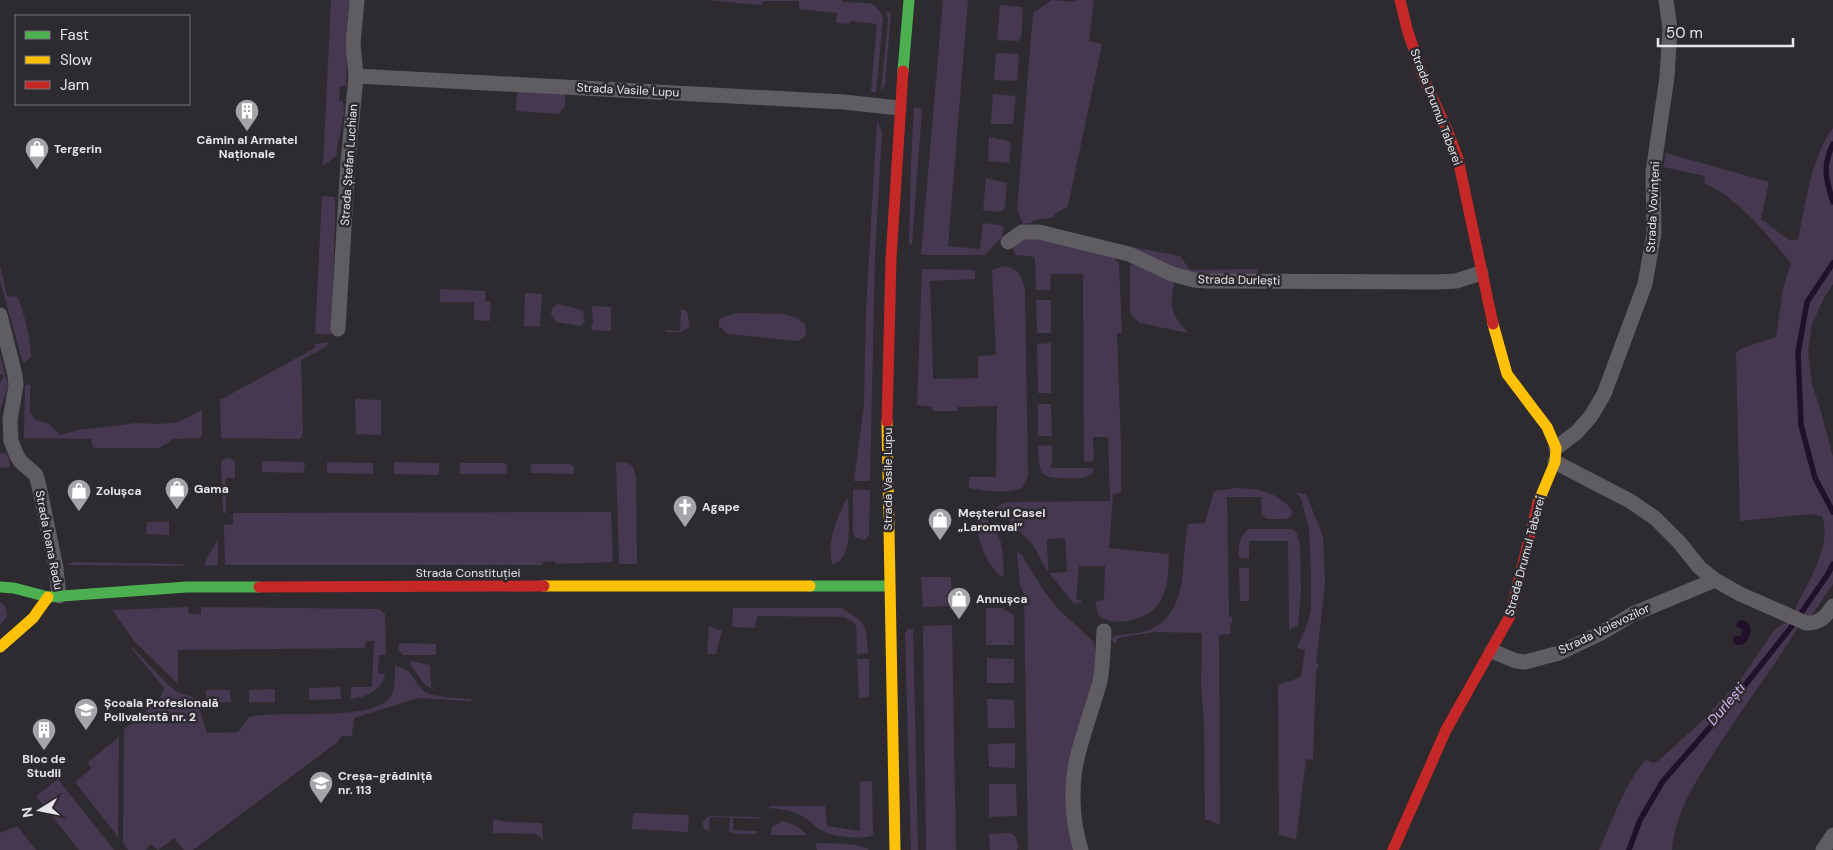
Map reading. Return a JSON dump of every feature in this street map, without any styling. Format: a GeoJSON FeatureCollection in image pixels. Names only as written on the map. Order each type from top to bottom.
{"type":"FeatureCollection","features":[{"type":"Feature","properties":{"kind":"main road","name":"Strada Vasile Lupu"},"geometry":{"type":"LineString","coordinates":[[895,850],[889,586],[888,346],[899,108],[909,0]]}},
{"type":"Feature","properties":{"kind":"main road","name":"Strada Drumul Taberei"},"geometry":{"type":"LineString","coordinates":[[1394,850],[1446,730],[1510,616],[1534,518],[1556,455],[1548,427],[1518,392],[1507,374],[1499,350],[1481,273],[1458,160],[1448,132],[1420,70],[1400,0]]}},
{"type":"Feature","properties":{"kind":"main road","name":"Strada Constituției"},"geometry":{"type":"LineString","coordinates":[[0,587],[14,588],[54,597],[187,587],[889,586]]}},
{"type":"Feature","properties":{"kind":"main road"},"geometry":{"type":"LineString","coordinates":[[0,647],[54,597]]}},
{"type":"Feature","properties":{"kind":"street","name":"Strada Ștefan Luchian"},"geometry":{"type":"LineString","coordinates":[[338,329],[348,162],[356,76],[353,42],[357,0]]}},
{"type":"Feature","properties":{"kind":"street","name":"Strada Vovințeni"},"geometry":{"type":"LineString","coordinates":[[1556,455],[1592,416],[1604,394],[1644,284],[1654,233],[1653,172],[1667,77],[1670,29],[1666,0]]}},
{"type":"Feature","properties":{"kind":"street","name":"Strada Vasile Lupu"},"geometry":{"type":"LineString","coordinates":[[356,76],[844,102],[899,108]]}},
{"type":"Feature","properties":{"kind":"street","name":"Strada Durlești"},"geometry":{"type":"LineString","coordinates":[[1008,242],[1022,232],[1039,232],[1128,254],[1172,274],[1194,280],[1428,282],[1456,280],[1481,273]]}},
{"type":"Feature","properties":{"kind":"street","name":"Strada Ioana Radu"},"geometry":{"type":"LineString","coordinates":[[0,315],[16,385],[10,420],[11,441],[17,456],[36,475],[56,568],[54,597]]}},
{"type":"Feature","properties":{"kind":"street"},"geometry":{"type":"LineString","coordinates":[[1556,455],[1655,518],[1679,542],[1699,568],[1715,580],[1740,594],[1810,624],[1822,620],[1833,606]]}},
{"type":"Feature","properties":{"kind":"street","name":"Strada Voievozilor"},"geometry":{"type":"LineString","coordinates":[[1492,651],[1516,661],[1525,662],[1559,653],[1602,633],[1633,614],[1715,580]]}},
{"type":"Feature","properties":{"kind":"street"},"geometry":{"type":"LineString","coordinates":[[1080,850],[1073,811],[1075,774],[1079,748],[1100,678],[1104,631]]}},
{"type":"Feature","properties":{"kind":"street"},"geometry":{"type":"LineString","coordinates":[[1823,850],[1833,835]]}},
{"type":"Feature","properties":{"kind":"shaded area"},"geometry":{"type":"Polygon","coordinates":[[[331,0],[349,0],[345,44],[347,57],[346,86],[340,86],[339,101],[343,101],[344,112],[336,156],[323,166],[331,0]]]}},
{"type":"Feature","properties":{"kind":"shaded area"},"geometry":{"type":"Polygon","coordinates":[[[705,0],[842,0],[843,2],[870,3],[876,7],[883,19],[876,92],[871,92],[877,24],[850,21],[849,24],[836,23],[837,13],[799,9],[799,1],[763,1],[762,5],[705,0]]]}},
{"type":"Feature","properties":{"kind":"shaded area"},"geometry":{"type":"Polygon","coordinates":[[[943,0],[968,0],[948,246],[980,249],[983,223],[1004,227],[1002,237],[985,255],[921,254],[943,0]]]}},
{"type":"Feature","properties":{"kind":"shaded area"},"geometry":{"type":"Polygon","coordinates":[[[1052,0],[1075,2],[1076,0],[1094,0],[1089,41],[1102,44],[1068,206],[1054,215],[1055,217],[1023,224],[1017,209],[1033,13],[1052,0]]]}},
{"type":"Feature","properties":{"kind":"shaded area"},"geometry":{"type":"Polygon","coordinates":[[[1000,5],[1022,7],[1021,38],[1018,41],[997,40],[1000,5]]]}},
{"type":"Feature","properties":{"kind":"shaded area"},"geometry":{"type":"Polygon","coordinates":[[[886,12],[891,13],[885,85],[881,91],[888,19],[886,12]]]}},
{"type":"Feature","properties":{"kind":"shaded area"},"geometry":{"type":"Polygon","coordinates":[[[996,53],[1019,54],[1017,81],[994,80],[996,53]]]}},
{"type":"Feature","properties":{"kind":"shaded area"},"geometry":{"type":"Polygon","coordinates":[[[517,89],[565,92],[565,106],[559,114],[516,111],[517,89]]]}},
{"type":"Feature","properties":{"kind":"shaded area"},"geometry":{"type":"Polygon","coordinates":[[[993,94],[1016,96],[1013,124],[991,124],[993,94]]]}},
{"type":"Feature","properties":{"kind":"shaded area"},"geometry":{"type":"Polygon","coordinates":[[[914,107],[922,109],[912,244],[909,245],[911,163],[914,107]]]}},
{"type":"Feature","properties":{"kind":"shaded area"},"geometry":{"type":"Polygon","coordinates":[[[877,120],[882,132],[875,255],[870,481],[854,481],[864,405],[866,310],[877,120]]]}},
{"type":"Feature","properties":{"kind":"shaded area"},"geometry":{"type":"Polygon","coordinates":[[[1833,128],[1833,284],[1812,324],[1808,351],[1812,385],[1833,457],[1833,584],[1809,619],[1796,612],[1796,607],[1818,563],[1822,550],[1825,527],[1822,516],[1810,514],[1740,521],[1736,353],[1740,349],[1776,337],[1783,289],[1791,263],[1752,218],[1729,198],[1704,183],[1705,176],[1663,167],[1666,153],[1769,182],[1761,219],[1789,240],[1798,240],[1815,166],[1826,139],[1833,128]]]}},
{"type":"Feature","properties":{"kind":"shaded area"},"geometry":{"type":"Polygon","coordinates":[[[989,137],[1009,141],[1011,144],[1009,163],[988,161],[989,137]]]}},
{"type":"Feature","properties":{"kind":"shaded area"},"geometry":{"type":"Polygon","coordinates":[[[986,178],[1007,183],[1005,208],[1000,212],[983,210],[986,178]]]}},
{"type":"Feature","properties":{"kind":"shaded area"},"geometry":{"type":"Polygon","coordinates":[[[322,196],[335,197],[331,334],[315,334],[322,196]]]}},
{"type":"Feature","properties":{"kind":"shaded area"},"geometry":{"type":"Polygon","coordinates":[[[1058,233],[1180,256],[1190,270],[1258,269],[1257,276],[1189,273],[1058,233]]]}},
{"type":"Feature","properties":{"kind":"shaded area"},"geometry":{"type":"Polygon","coordinates":[[[1030,235],[1114,258],[1119,263],[1122,333],[1117,333],[1121,493],[1113,494],[1109,548],[1169,554],[1164,594],[1152,611],[1138,618],[1121,622],[1113,621],[1106,620],[1098,613],[1096,601],[1104,600],[1105,566],[1079,566],[1076,599],[1081,600],[1081,602],[1074,604],[1049,573],[1067,572],[1065,538],[1047,539],[1047,571],[1033,545],[997,508],[1001,504],[1010,502],[1110,501],[1108,437],[1093,437],[1094,461],[1084,462],[1083,274],[1051,274],[1050,290],[1036,290],[1035,257],[1016,255],[1013,250],[1014,245],[1030,235]]]}},
{"type":"Feature","properties":{"kind":"shaded area"},"geometry":{"type":"Polygon","coordinates":[[[1132,264],[1149,268],[1174,283],[1173,310],[1188,333],[1140,323],[1133,317],[1130,311],[1130,266],[1132,264]]]}},
{"type":"Feature","properties":{"kind":"shaded area"},"geometry":{"type":"Polygon","coordinates":[[[0,265],[7,296],[18,297],[27,327],[31,357],[23,363],[0,280],[0,265]]]}},
{"type":"Feature","properties":{"kind":"shaded area"},"geometry":{"type":"Polygon","coordinates":[[[1003,266],[1013,268],[1018,273],[1025,290],[1028,476],[1022,488],[996,491],[969,488],[969,477],[996,477],[997,406],[958,407],[957,411],[933,411],[932,407],[917,405],[922,269],[975,270],[975,279],[930,281],[933,379],[978,378],[978,356],[996,355],[992,271],[1003,266]]]}},
{"type":"Feature","properties":{"kind":"shaded area"},"geometry":{"type":"Polygon","coordinates":[[[440,289],[486,291],[485,301],[491,302],[490,321],[474,320],[474,302],[440,302],[440,289]]]}},
{"type":"Feature","properties":{"kind":"shaded area"},"geometry":{"type":"Polygon","coordinates":[[[525,293],[542,294],[540,327],[524,326],[525,293]]]}},
{"type":"Feature","properties":{"kind":"shaded area"},"geometry":{"type":"Polygon","coordinates":[[[1036,300],[1051,300],[1051,333],[1037,333],[1036,300]]]}},
{"type":"Feature","properties":{"kind":"shaded area"},"geometry":{"type":"Polygon","coordinates":[[[557,304],[583,311],[585,322],[581,326],[557,322],[551,314],[552,309],[557,304]]]}},
{"type":"Feature","properties":{"kind":"shaded area"},"geometry":{"type":"Polygon","coordinates":[[[592,306],[611,307],[611,331],[591,330],[593,322],[592,306]]]}},
{"type":"Feature","properties":{"kind":"shaded area"},"geometry":{"type":"Polygon","coordinates":[[[681,309],[687,311],[690,327],[681,332],[666,332],[666,330],[680,331],[681,309]]]}},
{"type":"Feature","properties":{"kind":"shaded area"},"geometry":{"type":"Polygon","coordinates":[[[738,313],[784,314],[797,318],[805,324],[806,335],[798,341],[728,334],[719,326],[719,319],[738,313]]]}},
{"type":"Feature","properties":{"kind":"shaded area"},"geometry":{"type":"Polygon","coordinates":[[[330,342],[324,348],[301,360],[303,433],[300,439],[221,438],[220,400],[315,348],[315,344],[330,342]]]}},
{"type":"Feature","properties":{"kind":"shaded area"},"geometry":{"type":"Polygon","coordinates":[[[1051,343],[1051,393],[1038,393],[1037,344],[1051,343]]]}},
{"type":"Feature","properties":{"kind":"shaded area"},"geometry":{"type":"Polygon","coordinates":[[[0,355],[8,385],[0,412],[0,383],[4,376],[0,374],[0,355]]]}},
{"type":"Feature","properties":{"kind":"shaded area"},"geometry":{"type":"Polygon","coordinates":[[[30,384],[30,413],[36,420],[49,424],[60,435],[79,430],[137,423],[160,424],[178,422],[202,410],[202,435],[199,438],[173,439],[159,448],[97,448],[93,447],[91,439],[24,438],[25,386],[30,384]]]}},
{"type":"Feature","properties":{"kind":"shaded area"},"geometry":{"type":"Polygon","coordinates":[[[355,399],[381,400],[381,435],[356,434],[355,399]]]}},
{"type":"Feature","properties":{"kind":"shaded area"},"geometry":{"type":"Polygon","coordinates":[[[1038,404],[1051,404],[1052,436],[1038,436],[1038,404]]]}},
{"type":"Feature","properties":{"kind":"shaded area"},"geometry":{"type":"Polygon","coordinates":[[[1052,445],[1052,464],[1050,468],[1094,468],[1092,474],[1078,478],[1046,476],[1040,469],[1038,446],[1052,445]]]}},
{"type":"Feature","properties":{"kind":"shaded area"},"geometry":{"type":"Polygon","coordinates":[[[0,453],[7,454],[10,467],[0,468],[0,453]]]}},
{"type":"Feature","properties":{"kind":"shaded area"},"geometry":{"type":"Polygon","coordinates":[[[228,458],[235,461],[235,478],[226,478],[226,513],[223,513],[221,463],[223,459],[228,458]]]}},
{"type":"Feature","properties":{"kind":"shaded area"},"geometry":{"type":"Polygon","coordinates":[[[262,461],[303,462],[305,465],[303,473],[262,472],[262,461]]]}},
{"type":"Feature","properties":{"kind":"shaded area"},"geometry":{"type":"Polygon","coordinates":[[[327,462],[373,463],[373,474],[327,473],[327,462]]]}},
{"type":"Feature","properties":{"kind":"shaded area"},"geometry":{"type":"Polygon","coordinates":[[[394,462],[439,463],[439,475],[394,474],[394,462]]]}},
{"type":"Feature","properties":{"kind":"shaded area"},"geometry":{"type":"Polygon","coordinates":[[[616,462],[630,465],[635,473],[637,564],[619,564],[616,462]]]}},
{"type":"Feature","properties":{"kind":"shaded area"},"geometry":{"type":"Polygon","coordinates":[[[460,463],[504,463],[507,466],[507,474],[460,474],[460,463]]]}},
{"type":"Feature","properties":{"kind":"shaded area"},"geometry":{"type":"Polygon","coordinates":[[[531,464],[570,464],[574,467],[574,474],[530,473],[531,464]]]}},
{"type":"Feature","properties":{"kind":"shaded area"},"geometry":{"type":"Polygon","coordinates":[[[1236,488],[1256,490],[1274,495],[1285,503],[1292,512],[1291,516],[1287,519],[1267,519],[1262,515],[1261,497],[1227,497],[1229,617],[1232,617],[1232,623],[1230,624],[1231,634],[1219,635],[1220,824],[1211,822],[1211,820],[1205,820],[1204,724],[1201,684],[1202,633],[1154,632],[1117,638],[1116,644],[1111,639],[1115,636],[1149,630],[1162,622],[1172,611],[1178,598],[1181,584],[1188,524],[1205,523],[1214,491],[1236,488]]]}},
{"type":"Feature","properties":{"kind":"shaded area"},"geometry":{"type":"Polygon","coordinates":[[[853,490],[870,490],[869,535],[865,540],[856,538],[853,533],[853,490]]]}},
{"type":"Feature","properties":{"kind":"shaded area"},"geometry":{"type":"Polygon","coordinates":[[[1295,493],[1306,494],[1323,536],[1325,584],[1316,664],[1319,665],[1316,671],[1313,760],[1306,759],[1296,839],[1279,835],[1278,685],[1301,677],[1305,650],[1297,648],[1308,622],[1311,609],[1309,528],[1301,498],[1295,493]]]}},
{"type":"Feature","properties":{"kind":"shaded area"},"geometry":{"type":"Polygon","coordinates":[[[848,498],[849,537],[847,546],[844,555],[839,561],[832,564],[831,547],[833,531],[848,498]]]}},
{"type":"Feature","properties":{"kind":"shaded area"},"geometry":{"type":"Polygon","coordinates":[[[979,510],[993,526],[1000,539],[1004,574],[1002,577],[996,572],[981,546],[977,527],[979,510]]]}},
{"type":"Feature","properties":{"kind":"shaded area"},"geometry":{"type":"Polygon","coordinates":[[[611,512],[613,562],[555,564],[555,561],[542,562],[542,565],[225,565],[224,525],[233,524],[233,513],[611,512]]]}},
{"type":"Feature","properties":{"kind":"shaded area"},"geometry":{"type":"Polygon","coordinates":[[[147,522],[169,522],[169,535],[146,534],[147,522]]]}},
{"type":"Feature","properties":{"kind":"shaded area"},"geometry":{"type":"Polygon","coordinates":[[[1248,529],[1292,529],[1297,533],[1300,547],[1301,591],[1298,625],[1289,630],[1288,541],[1249,541],[1249,558],[1239,558],[1240,542],[1248,529]]]}},
{"type":"Feature","properties":{"kind":"shaded area"},"geometry":{"type":"Polygon","coordinates":[[[218,539],[218,565],[205,566],[205,562],[218,539]]]}},
{"type":"Feature","properties":{"kind":"shaded area"},"geometry":{"type":"Polygon","coordinates":[[[1018,552],[1022,555],[1044,591],[1058,609],[1093,641],[1095,648],[1095,665],[1089,694],[1077,731],[1078,850],[1028,850],[1024,594],[1020,585],[1018,552]]]}},
{"type":"Feature","properties":{"kind":"shaded area"},"geometry":{"type":"Polygon","coordinates":[[[73,562],[182,564],[184,566],[67,565],[73,562]]]}},
{"type":"Feature","properties":{"kind":"shaded area"},"geometry":{"type":"Polygon","coordinates":[[[1239,568],[1249,568],[1249,601],[1240,601],[1239,568]]]}},
{"type":"Feature","properties":{"kind":"shaded area"},"geometry":{"type":"Polygon","coordinates":[[[921,577],[951,577],[952,606],[923,607],[921,577]]]}},
{"type":"Feature","properties":{"kind":"shaded area"},"geometry":{"type":"Polygon","coordinates":[[[0,602],[6,608],[7,617],[0,625],[0,602]]]}},
{"type":"Feature","properties":{"kind":"shaded area"},"geometry":{"type":"Polygon","coordinates":[[[188,607],[189,614],[201,614],[201,607],[379,609],[385,614],[386,655],[379,655],[378,673],[385,674],[383,680],[381,685],[373,692],[351,699],[351,687],[372,687],[374,641],[366,641],[365,648],[178,650],[178,684],[134,641],[112,610],[188,607]]]}},
{"type":"Feature","properties":{"kind":"shaded area"},"geometry":{"type":"Polygon","coordinates":[[[733,608],[842,608],[860,620],[866,630],[868,653],[857,654],[856,624],[844,617],[757,616],[755,628],[732,627],[733,608]]]}},
{"type":"Feature","properties":{"kind":"shaded area"},"geometry":{"type":"Polygon","coordinates":[[[986,608],[1002,608],[1014,615],[1014,645],[986,645],[986,608]]]}},
{"type":"Feature","properties":{"kind":"shaded area"},"geometry":{"type":"Polygon","coordinates":[[[1743,620],[1749,625],[1750,635],[1744,644],[1736,645],[1733,641],[1734,636],[1740,636],[1743,630],[1736,626],[1738,621],[1743,620]]]}},
{"type":"Feature","properties":{"kind":"shaded area"},"geometry":{"type":"Polygon","coordinates":[[[1789,621],[1795,624],[1797,629],[1697,780],[1685,802],[1677,825],[1672,850],[1599,850],[1626,790],[1639,768],[1646,760],[1653,763],[1658,761],[1699,724],[1741,679],[1775,629],[1789,621]]]}},
{"type":"Feature","properties":{"kind":"shaded area"},"geometry":{"type":"Polygon","coordinates":[[[952,625],[956,850],[926,850],[923,626],[952,625]]]}},
{"type":"Feature","properties":{"kind":"shaded area"},"geometry":{"type":"Polygon","coordinates":[[[709,626],[722,631],[716,654],[707,654],[709,626]]]}},
{"type":"Feature","properties":{"kind":"shaded area"},"geometry":{"type":"Polygon","coordinates":[[[908,629],[913,629],[918,850],[911,850],[905,634],[908,629]]]}},
{"type":"Feature","properties":{"kind":"shaded area"},"geometry":{"type":"Polygon","coordinates":[[[399,643],[436,644],[436,655],[403,655],[399,650],[399,643]]]}},
{"type":"Feature","properties":{"kind":"shaded area"},"geometry":{"type":"Polygon","coordinates":[[[133,648],[168,685],[177,692],[196,698],[207,733],[238,732],[249,717],[253,716],[345,713],[378,706],[389,699],[393,692],[395,665],[411,674],[420,687],[428,693],[471,699],[471,701],[418,698],[354,718],[352,736],[341,736],[339,741],[193,850],[184,850],[174,838],[158,850],[151,844],[146,850],[128,850],[123,843],[124,729],[159,699],[164,688],[133,648]]]}},
{"type":"Feature","properties":{"kind":"shaded area"},"geometry":{"type":"Polygon","coordinates":[[[987,658],[1014,659],[1014,683],[987,683],[987,658]]]}},
{"type":"Feature","properties":{"kind":"shaded area"},"geometry":{"type":"Polygon","coordinates":[[[857,659],[869,659],[869,697],[859,698],[857,659]]]}},
{"type":"Feature","properties":{"kind":"shaded area"},"geometry":{"type":"Polygon","coordinates":[[[410,661],[430,665],[431,687],[436,691],[424,684],[410,664],[410,661]]]}},
{"type":"Feature","properties":{"kind":"shaded area"},"geometry":{"type":"Polygon","coordinates":[[[340,687],[341,699],[309,700],[309,688],[340,687]]]}},
{"type":"Feature","properties":{"kind":"shaded area"},"geometry":{"type":"Polygon","coordinates":[[[275,689],[275,702],[249,702],[249,690],[275,689]]]}},
{"type":"Feature","properties":{"kind":"shaded area"},"geometry":{"type":"Polygon","coordinates":[[[206,690],[230,690],[231,702],[206,703],[206,690]]]}},
{"type":"Feature","properties":{"kind":"shaded area"},"geometry":{"type":"Polygon","coordinates":[[[987,699],[1014,700],[1015,728],[988,728],[987,699]]]}},
{"type":"Feature","properties":{"kind":"shaded area"},"geometry":{"type":"Polygon","coordinates":[[[119,737],[118,837],[75,782],[91,769],[88,762],[119,737]]]}},
{"type":"Feature","properties":{"kind":"shaded area"},"geometry":{"type":"Polygon","coordinates":[[[1015,743],[1015,768],[989,767],[988,744],[1015,743]]]}},
{"type":"Feature","properties":{"kind":"shaded area"},"geometry":{"type":"Polygon","coordinates":[[[58,779],[114,850],[79,850],[36,796],[58,779]]]}},
{"type":"Feature","properties":{"kind":"shaded area"},"geometry":{"type":"Polygon","coordinates":[[[872,781],[873,835],[869,837],[855,838],[825,832],[798,814],[769,808],[769,806],[825,806],[827,826],[860,831],[860,782],[872,781]]]}},
{"type":"Feature","properties":{"kind":"shaded area"},"geometry":{"type":"Polygon","coordinates":[[[989,784],[1016,784],[1017,816],[989,817],[989,784]]]}},
{"type":"Feature","properties":{"kind":"shaded area"},"geometry":{"type":"Polygon","coordinates":[[[633,813],[689,815],[688,832],[632,829],[633,813]]]}},
{"type":"Feature","properties":{"kind":"shaded area"},"geometry":{"type":"Polygon","coordinates":[[[709,816],[759,817],[759,819],[733,818],[733,830],[758,831],[755,834],[729,832],[730,818],[710,817],[709,831],[704,828],[703,821],[709,816]]]}},
{"type":"Feature","properties":{"kind":"shaded area"},"geometry":{"type":"Polygon","coordinates":[[[493,819],[507,822],[542,823],[543,840],[536,834],[493,833],[493,819]]]}},
{"type":"Feature","properties":{"kind":"shaded area"},"geometry":{"type":"Polygon","coordinates":[[[782,821],[796,826],[807,835],[771,835],[772,827],[782,821]]]}},
{"type":"Feature","properties":{"kind":"shaded area"},"geometry":{"type":"Polygon","coordinates":[[[17,826],[36,850],[0,850],[0,833],[17,826]]]}},
{"type":"Feature","properties":{"kind":"shaded area"},"geometry":{"type":"Polygon","coordinates":[[[1010,833],[1015,836],[1018,845],[1017,850],[990,850],[989,834],[1010,833]]]}},
{"type":"Feature","properties":{"kind":"shaded area"},"geometry":{"type":"Polygon","coordinates":[[[816,843],[852,845],[869,850],[817,850],[816,843]]]}},
{"type":"Feature","properties":{"kind":"waterway","name":"Durlești"},"geometry":{"type":"LineString","coordinates":[[1833,144],[1826,166],[1828,187],[1833,202]]}},
{"type":"Feature","properties":{"kind":"waterway","name":"Durlești"},"geometry":{"type":"LineString","coordinates":[[1833,263],[1807,302],[1798,353],[1801,425],[1815,478],[1833,512]]}},
{"type":"Feature","properties":{"kind":"waterway","name":"Durlești"},"geometry":{"type":"LineString","coordinates":[[1629,850],[1640,820],[1663,781],[1726,709],[1792,626],[1833,564]]}},
{"type":"Feature","properties":{"kind":"traffic: fast"},"geometry":{"type":"LineString","coordinates":[[903,71],[909,0]]}},
{"type":"Feature","properties":{"kind":"traffic: fast"},"geometry":{"type":"LineString","coordinates":[[810,586],[889,586]]}},
{"type":"Feature","properties":{"kind":"traffic: fast"},"geometry":{"type":"LineString","coordinates":[[0,587],[14,588],[48,597],[187,587],[259,587]]}},
{"type":"Feature","properties":{"kind":"traffic: slow"},"geometry":{"type":"LineString","coordinates":[[1493,324],[1507,374],[1547,427],[1556,448],[1555,462],[1538,503]]}},
{"type":"Feature","properties":{"kind":"traffic: slow"},"geometry":{"type":"LineString","coordinates":[[887,422],[895,850]]}},
{"type":"Feature","properties":{"kind":"traffic: slow"},"geometry":{"type":"LineString","coordinates":[[544,586],[810,586]]}},
{"type":"Feature","properties":{"kind":"traffic: slow"},"geometry":{"type":"LineString","coordinates":[[0,647],[33,618],[48,597]]}},
{"type":"Feature","properties":{"kind":"traffic: jam"},"geometry":{"type":"LineString","coordinates":[[1400,0],[1407,29],[1423,77],[1458,159],[1493,324]]}},
{"type":"Feature","properties":{"kind":"traffic: jam"},"geometry":{"type":"LineString","coordinates":[[887,422],[891,259],[903,71]]}},
{"type":"Feature","properties":{"kind":"traffic: jam"},"geometry":{"type":"LineString","coordinates":[[1393,850],[1446,730],[1510,616],[1538,503]]}},
{"type":"Feature","properties":{"kind":"traffic: jam"},"geometry":{"type":"LineString","coordinates":[[259,587],[544,586]]}},
{"type":"Feature","properties":{"kind":"place","name":"Cămin al Armatei Naționale"},"geometry":{"type":"Point","coordinates":[247,132]}},
{"type":"Feature","properties":{"kind":"place","name":"Tergerin"},"geometry":{"type":"Point","coordinates":[37,170]}},
{"type":"Feature","properties":{"kind":"place","name":"Gama"},"geometry":{"type":"Point","coordinates":[177,510]}},
{"type":"Feature","properties":{"kind":"place","name":"Zolușca"},"geometry":{"type":"Point","coordinates":[79,512]}},
{"type":"Feature","properties":{"kind":"place","name":"Agape"},"geometry":{"type":"Point","coordinates":[685,528]}},
{"type":"Feature","properties":{"kind":"place","name":"Meșterul Casei „Laromval”"},"geometry":{"type":"Point","coordinates":[940,541]}},
{"type":"Feature","properties":{"kind":"place","name":"Annușca"},"geometry":{"type":"Point","coordinates":[959,620]}},
{"type":"Feature","properties":{"kind":"place","name":"Școala Profesională Polivalentă nr. 2"},"geometry":{"type":"Point","coordinates":[86,731]}},
{"type":"Feature","properties":{"kind":"place","name":"Bloc de Studii"},"geometry":{"type":"Point","coordinates":[44,751]}},
{"type":"Feature","properties":{"kind":"place","name":"Creșa-grădiniță nr. 113"},"geometry":{"type":"Point","coordinates":[321,804]}}]}
